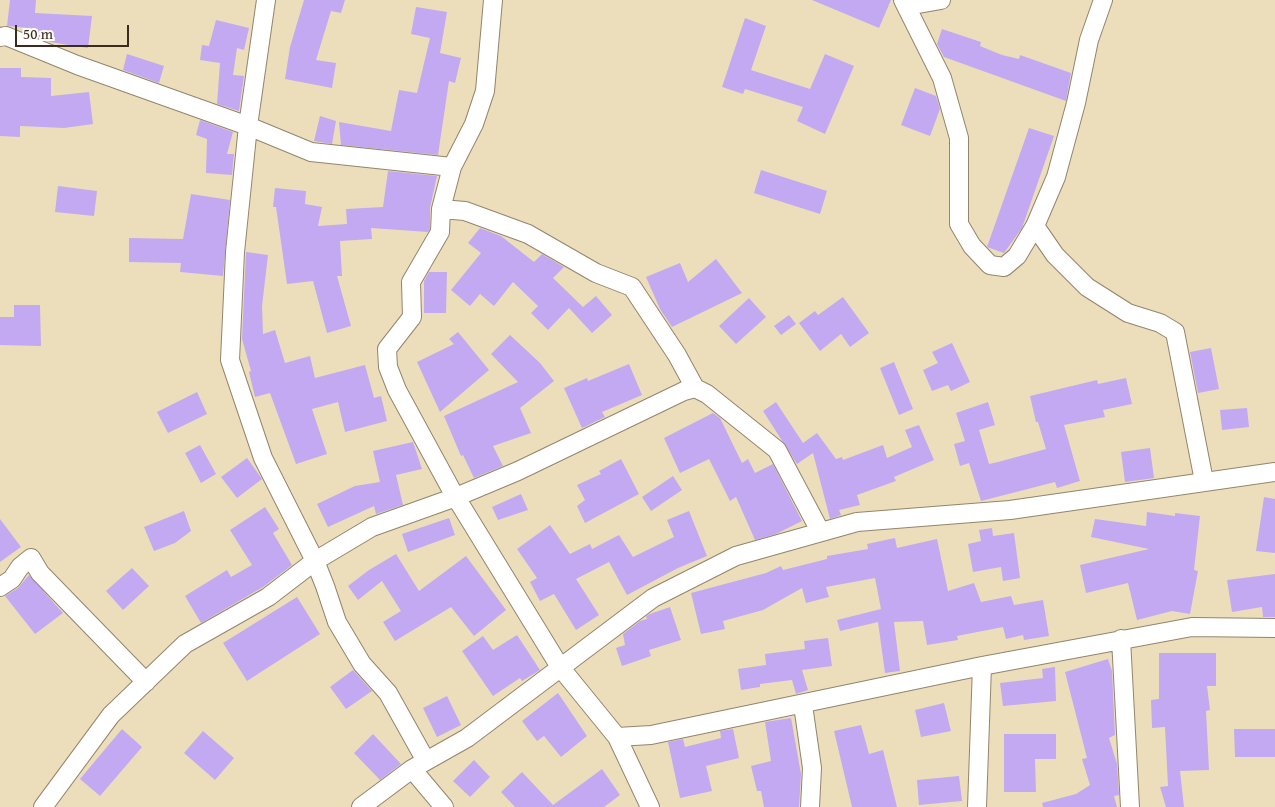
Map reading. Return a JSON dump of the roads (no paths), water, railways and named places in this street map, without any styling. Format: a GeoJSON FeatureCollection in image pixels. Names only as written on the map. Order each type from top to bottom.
{"type":"FeatureCollection","features":[{"type":"Feature","properties":{"kind":"street"},"geometry":{"type":"LineString","coordinates":[[266,0],[248,126],[235,252],[230,360],[263,458],[314,561],[325,586],[336,622],[362,664],[388,693],[419,765],[444,807]]}},
{"type":"Feature","properties":{"kind":"street"},"geometry":{"type":"LineString","coordinates":[[493,0],[485,91],[474,124],[452,167],[441,209],[440,232],[411,282],[412,317],[387,349],[388,367],[397,390],[456,497],[560,667],[617,737],[650,807]]}},
{"type":"Feature","properties":{"kind":"street"},"geometry":{"type":"LineString","coordinates":[[941,0],[905,3],[942,78],[959,138],[959,224],[972,246],[990,265],[1004,267],[1017,256],[1034,226],[1056,177],[1076,103],[1089,40],[1103,0]]}},
{"type":"Feature","properties":{"kind":"street"},"geometry":{"type":"LineString","coordinates":[[0,36],[6,36],[77,65],[248,126],[311,152],[452,167]]}},
{"type":"Feature","properties":{"kind":"street"},"geometry":{"type":"LineString","coordinates":[[441,209],[465,211],[528,234],[596,273],[632,287],[677,355],[695,388],[707,394],[777,450],[820,531]]}},
{"type":"Feature","properties":{"kind":"street"},"geometry":{"type":"LineString","coordinates":[[1034,226],[1055,255],[1087,287],[1128,313],[1160,323],[1175,332],[1204,481]]}},
{"type":"Feature","properties":{"kind":"street"},"geometry":{"type":"LineString","coordinates":[[44,807],[110,715],[185,644],[268,597],[314,561],[372,527],[456,497],[518,471],[684,391],[695,388]]}},
{"type":"Feature","properties":{"kind":"street"},"geometry":{"type":"LineString","coordinates":[[361,807],[419,765],[467,738],[653,598],[736,556],[857,522],[1010,510],[1275,472]]}},
{"type":"Feature","properties":{"kind":"street"},"geometry":{"type":"LineString","coordinates":[[0,587],[12,579],[20,567],[31,558],[40,573],[146,682]]}},
{"type":"Feature","properties":{"kind":"street"},"geometry":{"type":"LineString","coordinates":[[617,737],[651,735],[803,705],[982,666],[1192,627],[1275,628]]}},
{"type":"Feature","properties":{"kind":"street"},"geometry":{"type":"LineString","coordinates":[[1121,639],[1130,807]]}},
{"type":"Feature","properties":{"kind":"street"},"geometry":{"type":"LineString","coordinates":[[977,807],[982,666]]}},
{"type":"Feature","properties":{"kind":"street"},"geometry":{"type":"LineString","coordinates":[[803,705],[812,768],[810,807]]}}]}
